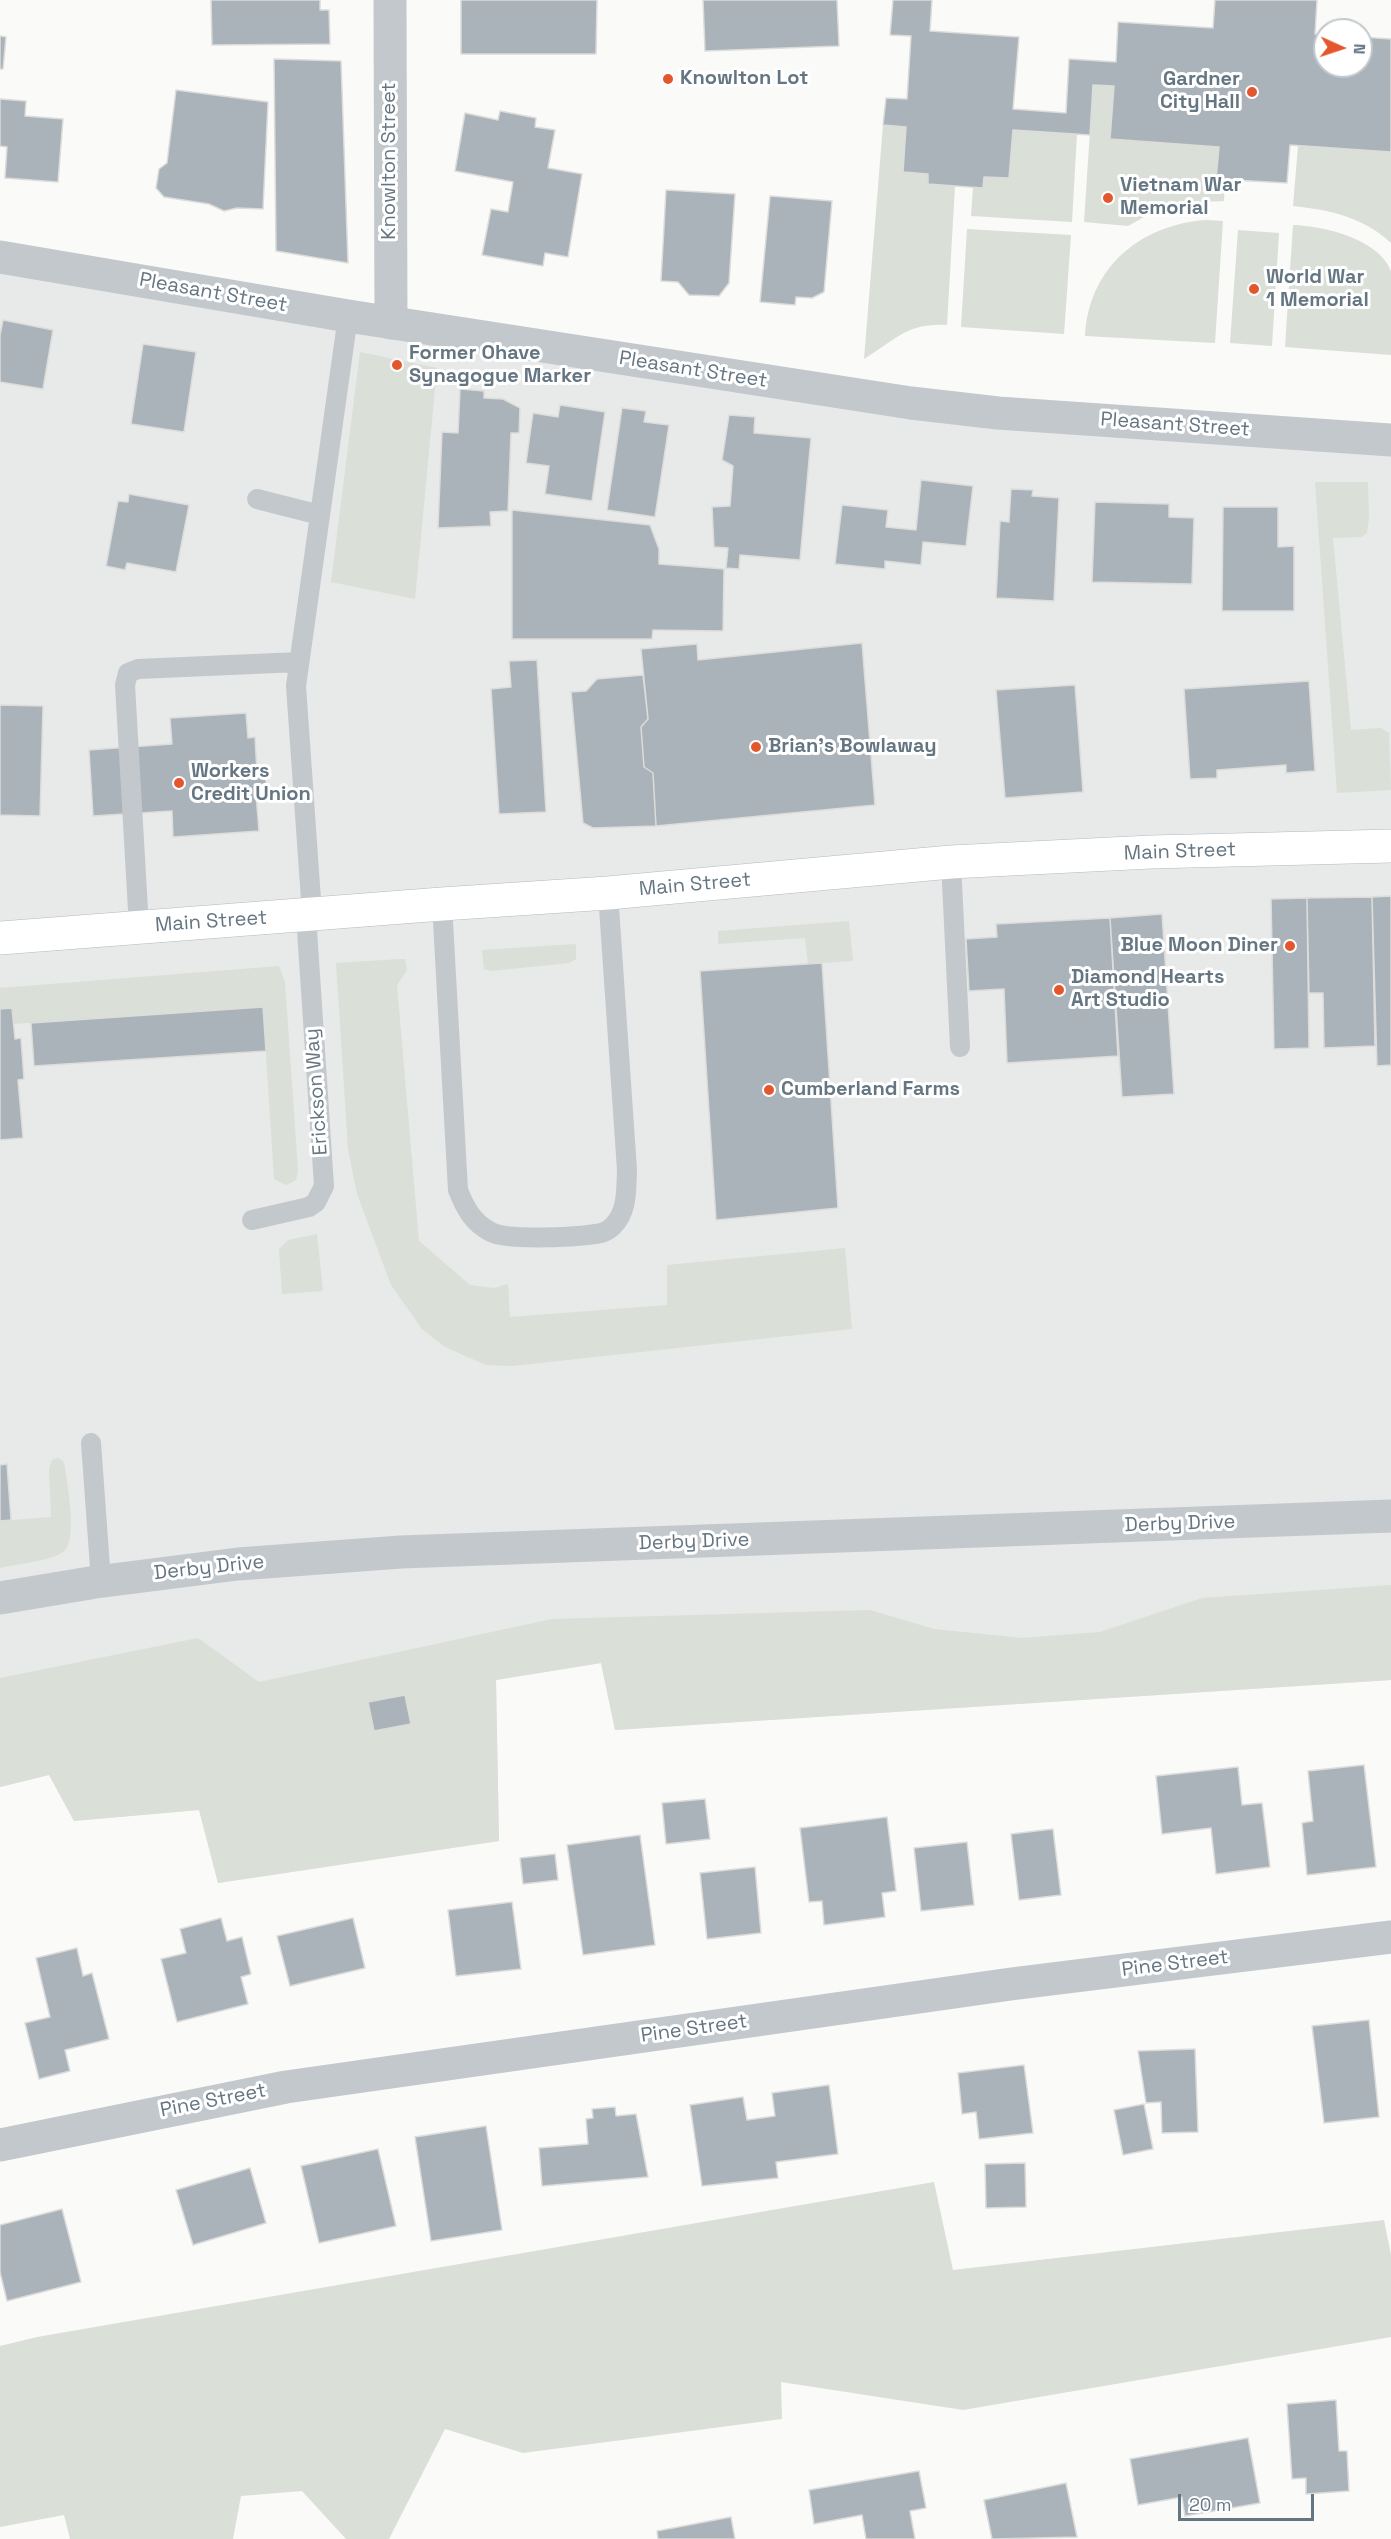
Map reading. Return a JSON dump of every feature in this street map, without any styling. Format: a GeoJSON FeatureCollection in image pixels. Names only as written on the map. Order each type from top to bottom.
{"type":"FeatureCollection","features":[{"type":"Feature","properties":{"kind":"main road","name":"Main Street"},"geometry":{"type":"LineString","coordinates":[[0,938],[608,893],[951,862],[1150,852],[1391,846]]}},
{"type":"Feature","properties":{"kind":"street","name":"Knowlton Street"},"geometry":{"type":"LineString","coordinates":[[390,0],[391,322]]}},
{"type":"Feature","properties":{"kind":"street","name":"Pleasant Street"},"geometry":{"type":"LineString","coordinates":[[0,256],[348,316],[724,376],[937,406],[998,413],[1391,440]]}},
{"type":"Feature","properties":{"kind":"street","name":"Derby Drive"},"geometry":{"type":"LineString","coordinates":[[0,1598],[101,1581],[238,1564],[401,1552],[1391,1516]]}},
{"type":"Feature","properties":{"kind":"street","name":"Pine Street"},"geometry":{"type":"LineString","coordinates":[[0,2145],[298,2085],[1011,1984],[1391,1937]]}},
{"type":"Feature","properties":{"kind":"lane","name":"Erickson Way"},"geometry":{"type":"LineString","coordinates":[[252,1220],[309,1207],[316,1202],[324,1186],[296,686],[348,316]]}},
{"type":"Feature","properties":{"kind":"lane"},"geometry":{"type":"LineString","coordinates":[[256,499],[320,515]]}},
{"type":"Feature","properties":{"kind":"lane"},"geometry":{"type":"LineString","coordinates":[[139,927],[125,685],[128,673],[138,669],[299,662]]}},
{"type":"Feature","properties":{"kind":"lane"},"geometry":{"type":"LineString","coordinates":[[951,862],[960,1047]]}},
{"type":"Feature","properties":{"kind":"lane"},"geometry":{"type":"LineString","coordinates":[[442,904],[458,1190],[465,1209],[477,1222],[493,1233],[518,1237],[589,1235],[604,1233],[614,1225],[626,1204],[627,1170],[608,893]]}},
{"type":"Feature","properties":{"kind":"lane"},"geometry":{"type":"LineString","coordinates":[[91,1443],[101,1581]]}},
{"type":"Feature","properties":{"kind":"shaded area"},"geometry":{"type":"Polygon","coordinates":[[[1093,85],[1114,86],[1110,139],[1219,147],[1216,178],[1225,179],[1224,201],[1179,203],[1160,208],[1128,226],[1084,222],[1093,85]]]}},
{"type":"Feature","properties":{"kind":"shaded area"},"geometry":{"type":"Polygon","coordinates":[[[883,125],[906,127],[903,172],[928,174],[928,184],[955,186],[947,325],[933,325],[911,330],[864,359],[883,125]]]}},
{"type":"Feature","properties":{"kind":"shaded area"},"geometry":{"type":"Polygon","coordinates":[[[1013,130],[1077,134],[1072,222],[971,216],[973,187],[983,188],[984,177],[1009,178],[1013,130]]]}},
{"type":"Feature","properties":{"kind":"shaded area"},"geometry":{"type":"Polygon","coordinates":[[[1298,146],[1391,152],[1391,243],[1369,227],[1345,216],[1293,206],[1298,146]]]}},
{"type":"Feature","properties":{"kind":"shaded area"},"geometry":{"type":"Polygon","coordinates":[[[1206,220],[1223,221],[1215,343],[1085,336],[1089,311],[1096,289],[1122,254],[1140,241],[1160,231],[1206,220]]]}},
{"type":"Feature","properties":{"kind":"shaded area"},"geometry":{"type":"Polygon","coordinates":[[[1293,225],[1334,231],[1348,236],[1374,250],[1384,260],[1391,271],[1391,355],[1285,347],[1293,225]]]}},
{"type":"Feature","properties":{"kind":"shaded area"},"geometry":{"type":"Polygon","coordinates":[[[967,229],[1071,235],[1064,334],[961,327],[967,229]]]}},
{"type":"Feature","properties":{"kind":"shaded area"},"geometry":{"type":"Polygon","coordinates":[[[1238,230],[1279,233],[1272,346],[1230,343],[1238,230]]]}},
{"type":"Feature","properties":{"kind":"shaded area"},"geometry":{"type":"Polygon","coordinates":[[[0,257],[724,376],[1391,440],[1391,1680],[615,1730],[601,1663],[496,1680],[499,1841],[218,1883],[199,1810],[74,1821],[49,1775],[0,1787],[0,257]]]}},
{"type":"Feature","properties":{"kind":"shaded area"},"geometry":{"type":"Polygon","coordinates":[[[360,352],[437,368],[415,599],[331,582],[360,352]]]}},
{"type":"Feature","properties":{"kind":"shaded area"},"geometry":{"type":"Polygon","coordinates":[[[1315,482],[1368,482],[1367,533],[1361,537],[1333,538],[1351,730],[1381,728],[1389,733],[1391,790],[1337,793],[1315,482]]]}},
{"type":"Feature","properties":{"kind":"shaded area"},"geometry":{"type":"Polygon","coordinates":[[[849,921],[853,961],[808,964],[805,938],[718,944],[718,931],[849,921]]]}},
{"type":"Feature","properties":{"kind":"shaded area"},"geometry":{"type":"Polygon","coordinates":[[[576,944],[576,959],[569,963],[491,971],[484,969],[482,950],[576,944]]]}},
{"type":"Feature","properties":{"kind":"shaded area"},"geometry":{"type":"Polygon","coordinates":[[[405,959],[407,970],[397,985],[419,1241],[470,1285],[494,1288],[508,1284],[510,1317],[667,1305],[667,1265],[845,1248],[852,1329],[512,1366],[486,1365],[445,1347],[422,1329],[391,1285],[357,1194],[348,1149],[336,963],[405,959]]]}},
{"type":"Feature","properties":{"kind":"shaded area"},"geometry":{"type":"Polygon","coordinates":[[[279,966],[285,982],[298,1171],[296,1180],[286,1185],[274,1179],[263,1007],[13,1024],[0,1009],[0,988],[279,966]]]}},
{"type":"Feature","properties":{"kind":"shaded area"},"geometry":{"type":"Polygon","coordinates":[[[317,1234],[323,1291],[282,1294],[279,1249],[288,1240],[317,1234]]]}},
{"type":"Feature","properties":{"kind":"shaded area"},"geometry":{"type":"Polygon","coordinates":[[[58,1458],[63,1461],[65,1467],[69,1498],[71,1524],[68,1545],[64,1551],[52,1557],[0,1568],[0,1521],[51,1517],[49,1469],[52,1460],[58,1458]]]}},
{"type":"Feature","properties":{"kind":"shaded area"},"geometry":{"type":"Polygon","coordinates":[[[1391,1585],[1391,1680],[615,1730],[601,1663],[496,1680],[499,1841],[218,1883],[199,1810],[74,1821],[49,1775],[0,1787],[0,1678],[198,1638],[259,1682],[552,1619],[870,1610],[934,1629],[1022,1638],[1100,1632],[1202,1598],[1391,1585]]]}},
{"type":"Feature","properties":{"kind":"shaded area"},"geometry":{"type":"Polygon","coordinates":[[[934,2182],[953,2270],[1384,2220],[1391,2255],[1391,2337],[963,2410],[781,2382],[782,2419],[523,2453],[445,2429],[389,2539],[346,2539],[302,2491],[241,2496],[233,2539],[70,2539],[64,2515],[0,2527],[0,2346],[37,2337],[934,2182]]]}},
{"type":"Feature","properties":{"kind":"building"},"geometry":{"type":"Polygon","coordinates":[[[211,0],[320,0],[320,10],[329,10],[330,44],[212,45],[211,0]]]}},
{"type":"Feature","properties":{"kind":"building"},"geometry":{"type":"Polygon","coordinates":[[[461,0],[597,0],[596,54],[461,54],[461,0]]]}},
{"type":"Feature","properties":{"kind":"building"},"geometry":{"type":"Polygon","coordinates":[[[703,0],[837,0],[839,46],[705,51],[703,0]]]}},
{"type":"Feature","properties":{"kind":"building","name":"Gardner City Hall"},"geometry":{"type":"Polygon","coordinates":[[[893,0],[932,0],[930,31],[1019,37],[1013,109],[1066,113],[1069,59],[1116,62],[1118,22],[1213,28],[1215,0],[1317,0],[1316,18],[1313,18],[1313,78],[1373,78],[1373,38],[1391,39],[1391,152],[1290,145],[1287,183],[1216,179],[1219,147],[1110,139],[1114,86],[1093,85],[1090,135],[1013,130],[1009,178],[984,177],[983,188],[928,184],[928,174],[903,172],[906,127],[883,125],[886,98],[907,99],[911,36],[890,35],[893,0]]]}},
{"type":"Feature","properties":{"kind":"building"},"geometry":{"type":"Polygon","coordinates":[[[0,36],[6,37],[3,69],[0,69],[0,36]]]}},
{"type":"Feature","properties":{"kind":"building"},"geometry":{"type":"Polygon","coordinates":[[[274,59],[341,61],[348,263],[276,251],[274,59]]]}},
{"type":"Feature","properties":{"kind":"building"},"geometry":{"type":"Polygon","coordinates":[[[176,90],[268,102],[263,209],[237,208],[224,211],[209,204],[164,197],[156,188],[159,169],[167,163],[176,90]]]}},
{"type":"Feature","properties":{"kind":"building"},"geometry":{"type":"Polygon","coordinates":[[[0,99],[26,101],[25,116],[63,119],[58,182],[5,178],[7,147],[0,146],[0,99]]]}},
{"type":"Feature","properties":{"kind":"building"},"geometry":{"type":"Polygon","coordinates":[[[500,111],[536,118],[535,127],[555,130],[548,168],[582,174],[568,257],[545,253],[543,266],[482,255],[491,209],[508,212],[513,182],[455,171],[465,113],[498,120],[500,111]]]}},
{"type":"Feature","properties":{"kind":"building"},"geometry":{"type":"Polygon","coordinates":[[[666,190],[735,194],[729,283],[719,296],[689,295],[678,282],[661,281],[666,190]]]}},
{"type":"Feature","properties":{"kind":"building"},"geometry":{"type":"Polygon","coordinates":[[[770,196],[832,201],[824,292],[812,298],[796,297],[795,305],[760,302],[770,196]]]}},
{"type":"Feature","properties":{"kind":"building"},"geometry":{"type":"Polygon","coordinates":[[[3,320],[53,330],[43,389],[0,382],[0,335],[3,320]]]}},
{"type":"Feature","properties":{"kind":"building"},"geometry":{"type":"Polygon","coordinates":[[[143,344],[196,352],[184,432],[131,424],[143,344]]]}},
{"type":"Feature","properties":{"kind":"building"},"geometry":{"type":"Polygon","coordinates":[[[460,389],[484,391],[484,398],[503,399],[520,408],[519,433],[511,433],[508,511],[490,512],[491,526],[438,528],[442,432],[458,433],[460,389]]]}},
{"type":"Feature","properties":{"kind":"building"},"geometry":{"type":"Polygon","coordinates":[[[560,405],[605,412],[592,501],[545,494],[549,466],[526,463],[533,413],[558,417],[560,405]]]}},
{"type":"Feature","properties":{"kind":"building"},"geometry":{"type":"Polygon","coordinates":[[[622,408],[646,411],[644,422],[669,425],[655,517],[607,510],[622,408]]]}},
{"type":"Feature","properties":{"kind":"building"},"geometry":{"type":"Polygon","coordinates":[[[729,415],[755,417],[754,433],[811,438],[800,560],[740,555],[739,569],[726,568],[728,548],[714,547],[712,507],[730,506],[733,466],[722,460],[729,415]]]}},
{"type":"Feature","properties":{"kind":"building"},"geometry":{"type":"Polygon","coordinates":[[[921,480],[973,486],[966,546],[923,542],[921,565],[885,561],[885,569],[835,564],[842,505],[888,510],[886,527],[916,530],[921,480]]]}},
{"type":"Feature","properties":{"kind":"building"},"geometry":{"type":"Polygon","coordinates":[[[1011,489],[1033,490],[1032,496],[1059,498],[1054,601],[996,598],[1000,521],[1009,522],[1011,489]]]}},
{"type":"Feature","properties":{"kind":"building"},"geometry":{"type":"Polygon","coordinates":[[[129,494],[189,505],[176,572],[127,563],[125,570],[106,566],[118,501],[128,502],[129,494]]]}},
{"type":"Feature","properties":{"kind":"building"},"geometry":{"type":"Polygon","coordinates":[[[1095,502],[1169,504],[1169,517],[1194,518],[1192,584],[1092,582],[1095,502]]]}},
{"type":"Feature","properties":{"kind":"building"},"geometry":{"type":"Polygon","coordinates":[[[1223,507],[1278,507],[1278,547],[1294,546],[1294,611],[1222,611],[1223,507]]]}},
{"type":"Feature","properties":{"kind":"building"},"geometry":{"type":"Polygon","coordinates":[[[512,510],[650,525],[659,549],[659,564],[724,569],[723,631],[653,630],[652,639],[512,639],[512,510]]]}},
{"type":"Feature","properties":{"kind":"building","name":"Brian's Bowlaway"},"geometry":{"type":"Polygon","coordinates":[[[862,643],[875,805],[656,826],[653,773],[644,767],[641,727],[648,719],[641,649],[697,644],[698,660],[862,643]]]}},
{"type":"Feature","properties":{"kind":"building"},"geometry":{"type":"Polygon","coordinates":[[[537,660],[546,812],[499,814],[491,689],[511,687],[509,661],[537,660]]]}},
{"type":"Feature","properties":{"kind":"building"},"geometry":{"type":"Polygon","coordinates":[[[643,675],[648,719],[641,727],[644,767],[653,773],[656,826],[593,828],[583,823],[571,692],[586,691],[597,679],[643,675]]]}},
{"type":"Feature","properties":{"kind":"building"},"geometry":{"type":"Polygon","coordinates":[[[1309,681],[1315,771],[1286,773],[1286,765],[1217,770],[1217,778],[1190,779],[1184,689],[1309,681]]]}},
{"type":"Feature","properties":{"kind":"building"},"geometry":{"type":"Polygon","coordinates":[[[1075,685],[1083,792],[1005,798],[996,690],[1075,685]]]}},
{"type":"Feature","properties":{"kind":"building"},"geometry":{"type":"Polygon","coordinates":[[[0,705],[43,706],[40,816],[0,815],[0,705]]]}},
{"type":"Feature","properties":{"kind":"building","name":"Workers Credit Union"},"geometry":{"type":"Polygon","coordinates":[[[246,713],[248,738],[255,737],[257,773],[265,772],[267,793],[256,794],[259,831],[173,837],[172,811],[93,816],[89,750],[172,744],[170,718],[246,713]]]}},
{"type":"Feature","properties":{"kind":"building"},"geometry":{"type":"Polygon","coordinates":[[[1391,896],[1391,1065],[1377,1066],[1372,897],[1391,896]]]}},
{"type":"Feature","properties":{"kind":"building"},"geometry":{"type":"Polygon","coordinates":[[[1372,897],[1375,1046],[1324,1048],[1323,993],[1309,993],[1307,898],[1372,897]]]}},
{"type":"Feature","properties":{"kind":"building","name":"Blue Moon Diner"},"geometry":{"type":"Polygon","coordinates":[[[1307,898],[1309,1048],[1274,1049],[1271,899],[1307,898]]]}},
{"type":"Feature","properties":{"kind":"building"},"geometry":{"type":"Polygon","coordinates":[[[1162,914],[1174,1094],[1122,1097],[1110,918],[1162,914]]]}},
{"type":"Feature","properties":{"kind":"building","name":"Diamond Hearts Art Studio"},"geometry":{"type":"Polygon","coordinates":[[[1110,918],[1118,1056],[1007,1063],[1004,989],[969,991],[966,939],[997,937],[996,924],[1110,918]]]}},
{"type":"Feature","properties":{"kind":"building","name":"Cumberland Farms"},"geometry":{"type":"Polygon","coordinates":[[[822,963],[838,1208],[716,1220],[700,971],[822,963]]]}},
{"type":"Feature","properties":{"kind":"building"},"geometry":{"type":"Polygon","coordinates":[[[263,1007],[266,1051],[34,1066],[31,1023],[263,1007]]]}},
{"type":"Feature","properties":{"kind":"building"},"geometry":{"type":"Polygon","coordinates":[[[12,1008],[15,1039],[21,1038],[24,1079],[18,1080],[23,1138],[0,1140],[0,1009],[12,1008]]]}},
{"type":"Feature","properties":{"kind":"building"},"geometry":{"type":"Polygon","coordinates":[[[7,1464],[11,1520],[0,1521],[0,1465],[7,1464]]]}},
{"type":"Feature","properties":{"kind":"building"},"geometry":{"type":"Polygon","coordinates":[[[405,1695],[411,1724],[374,1731],[368,1702],[405,1695]]]}},
{"type":"Feature","properties":{"kind":"building"},"geometry":{"type":"Polygon","coordinates":[[[1364,1765],[1376,1867],[1307,1875],[1302,1823],[1313,1821],[1308,1771],[1364,1765]]]}},
{"type":"Feature","properties":{"kind":"building"},"geometry":{"type":"Polygon","coordinates":[[[1238,1767],[1242,1805],[1262,1803],[1270,1867],[1216,1874],[1211,1828],[1162,1834],[1156,1776],[1238,1767]]]}},
{"type":"Feature","properties":{"kind":"building"},"geometry":{"type":"Polygon","coordinates":[[[705,1799],[710,1839],[666,1844],[662,1803],[705,1799]]]}},
{"type":"Feature","properties":{"kind":"building"},"geometry":{"type":"Polygon","coordinates":[[[887,1817],[896,1891],[882,1893],[885,1917],[824,1925],[822,1901],[809,1902],[800,1828],[887,1817]]]}},
{"type":"Feature","properties":{"kind":"building"},"geometry":{"type":"Polygon","coordinates":[[[1053,1829],[1061,1895],[1019,1900],[1011,1834],[1053,1829]]]}},
{"type":"Feature","properties":{"kind":"building"},"geometry":{"type":"Polygon","coordinates":[[[640,1835],[655,1945],[583,1955],[567,1845],[640,1835]]]}},
{"type":"Feature","properties":{"kind":"building"},"geometry":{"type":"Polygon","coordinates":[[[967,1842],[974,1905],[921,1911],[914,1848],[967,1842]]]}},
{"type":"Feature","properties":{"kind":"building"},"geometry":{"type":"Polygon","coordinates":[[[555,1854],[558,1880],[523,1884],[520,1858],[555,1854]]]}},
{"type":"Feature","properties":{"kind":"building"},"geometry":{"type":"Polygon","coordinates":[[[755,1867],[761,1933],[707,1939],[700,1873],[755,1867]]]}},
{"type":"Feature","properties":{"kind":"building"},"geometry":{"type":"Polygon","coordinates":[[[512,1902],[521,1969],[456,1976],[448,1910],[512,1902]]]}},
{"type":"Feature","properties":{"kind":"building"},"geometry":{"type":"Polygon","coordinates":[[[221,1918],[227,1941],[242,1937],[251,1974],[241,1977],[248,2004],[177,2022],[161,1959],[186,1953],[180,1929],[221,1918]]]}},
{"type":"Feature","properties":{"kind":"building"},"geometry":{"type":"Polygon","coordinates":[[[353,1918],[365,1968],[290,1986],[277,1936],[353,1918]]]}},
{"type":"Feature","properties":{"kind":"building"},"geometry":{"type":"Polygon","coordinates":[[[77,1948],[83,1976],[92,1973],[109,2039],[65,2050],[70,2071],[39,2079],[25,2023],[50,2017],[36,1958],[77,1948]]]}},
{"type":"Feature","properties":{"kind":"building"},"geometry":{"type":"Polygon","coordinates":[[[1369,2020],[1379,2117],[1324,2123],[1312,2026],[1369,2020]]]}},
{"type":"Feature","properties":{"kind":"building"},"geometry":{"type":"Polygon","coordinates":[[[1195,2049],[1198,2132],[1162,2133],[1161,2102],[1146,2103],[1138,2051],[1195,2049]]]}},
{"type":"Feature","properties":{"kind":"building"},"geometry":{"type":"Polygon","coordinates":[[[1024,2065],[1033,2133],[979,2139],[976,2112],[962,2114],[958,2073],[1024,2065]]]}},
{"type":"Feature","properties":{"kind":"building"},"geometry":{"type":"Polygon","coordinates":[[[829,2085],[838,2154],[776,2162],[778,2178],[702,2186],[690,2105],[743,2097],[747,2120],[775,2116],[772,2093],[829,2085]]]}},
{"type":"Feature","properties":{"kind":"building"},"geometry":{"type":"Polygon","coordinates":[[[1144,2104],[1153,2149],[1123,2155],[1114,2110],[1144,2104]]]}},
{"type":"Feature","properties":{"kind":"building"},"geometry":{"type":"Polygon","coordinates":[[[615,2107],[616,2116],[636,2114],[648,2177],[542,2186],[539,2148],[588,2144],[586,2119],[593,2118],[592,2109],[615,2107]]]}},
{"type":"Feature","properties":{"kind":"building"},"geometry":{"type":"Polygon","coordinates":[[[486,2126],[502,2230],[431,2241],[415,2137],[486,2126]]]}},
{"type":"Feature","properties":{"kind":"building"},"geometry":{"type":"Polygon","coordinates":[[[378,2149],[396,2226],[319,2243],[301,2166],[378,2149]]]}},
{"type":"Feature","properties":{"kind":"building"},"geometry":{"type":"Polygon","coordinates":[[[1025,2163],[1026,2207],[986,2208],[985,2164],[1025,2163]]]}},
{"type":"Feature","properties":{"kind":"building"},"geometry":{"type":"Polygon","coordinates":[[[250,2168],[266,2223],[193,2245],[176,2190],[250,2168]]]}},
{"type":"Feature","properties":{"kind":"building"},"geometry":{"type":"Polygon","coordinates":[[[62,2209],[81,2282],[7,2301],[0,2272],[0,2225],[62,2209]]]}},
{"type":"Feature","properties":{"kind":"building"},"geometry":{"type":"Polygon","coordinates":[[[1336,2400],[1339,2451],[1347,2451],[1349,2491],[1306,2494],[1306,2478],[1292,2479],[1287,2404],[1336,2400]]]}},
{"type":"Feature","properties":{"kind":"building"},"geometry":{"type":"Polygon","coordinates":[[[1248,2438],[1260,2503],[1185,2516],[1182,2497],[1138,2505],[1130,2459],[1248,2438]]]}},
{"type":"Feature","properties":{"kind":"building"},"geometry":{"type":"Polygon","coordinates":[[[919,2471],[926,2508],[910,2511],[915,2539],[866,2539],[862,2515],[814,2524],[809,2490],[919,2471]]]}},
{"type":"Feature","properties":{"kind":"building"},"geometry":{"type":"Polygon","coordinates":[[[1066,2483],[1077,2537],[992,2539],[984,2500],[1066,2483]]]}},
{"type":"Feature","properties":{"kind":"building"},"geometry":{"type":"Polygon","coordinates":[[[731,2517],[735,2539],[658,2539],[657,2531],[731,2517]]]}},
{"type":"Feature","properties":{"kind":"place","name":"Knowlton Lot"},"geometry":{"type":"Point","coordinates":[668,79]}},
{"type":"Feature","properties":{"kind":"place","name":"Gardner City Hall"},"geometry":{"type":"Point","coordinates":[1252,92]}},
{"type":"Feature","properties":{"kind":"place","name":"Vietnam War Memorial"},"geometry":{"type":"Point","coordinates":[1108,198]}},
{"type":"Feature","properties":{"kind":"place","name":"World War 1 Memorial"},"geometry":{"type":"Point","coordinates":[1254,289]}},
{"type":"Feature","properties":{"kind":"place","name":"Former Ohave Synagogue Marker"},"geometry":{"type":"Point","coordinates":[397,365]}},
{"type":"Feature","properties":{"kind":"place","name":"Brian's Bowlaway"},"geometry":{"type":"Point","coordinates":[756,747]}},
{"type":"Feature","properties":{"kind":"place","name":"Workers Credit Union"},"geometry":{"type":"Point","coordinates":[179,783]}},
{"type":"Feature","properties":{"kind":"place","name":"Blue Moon Diner"},"geometry":{"type":"Point","coordinates":[1290,946]}},
{"type":"Feature","properties":{"kind":"place","name":"Diamond Hearts Art Studio"},"geometry":{"type":"Point","coordinates":[1059,990]}},
{"type":"Feature","properties":{"kind":"place","name":"Cumberland Farms"},"geometry":{"type":"Point","coordinates":[769,1090]}}]}
